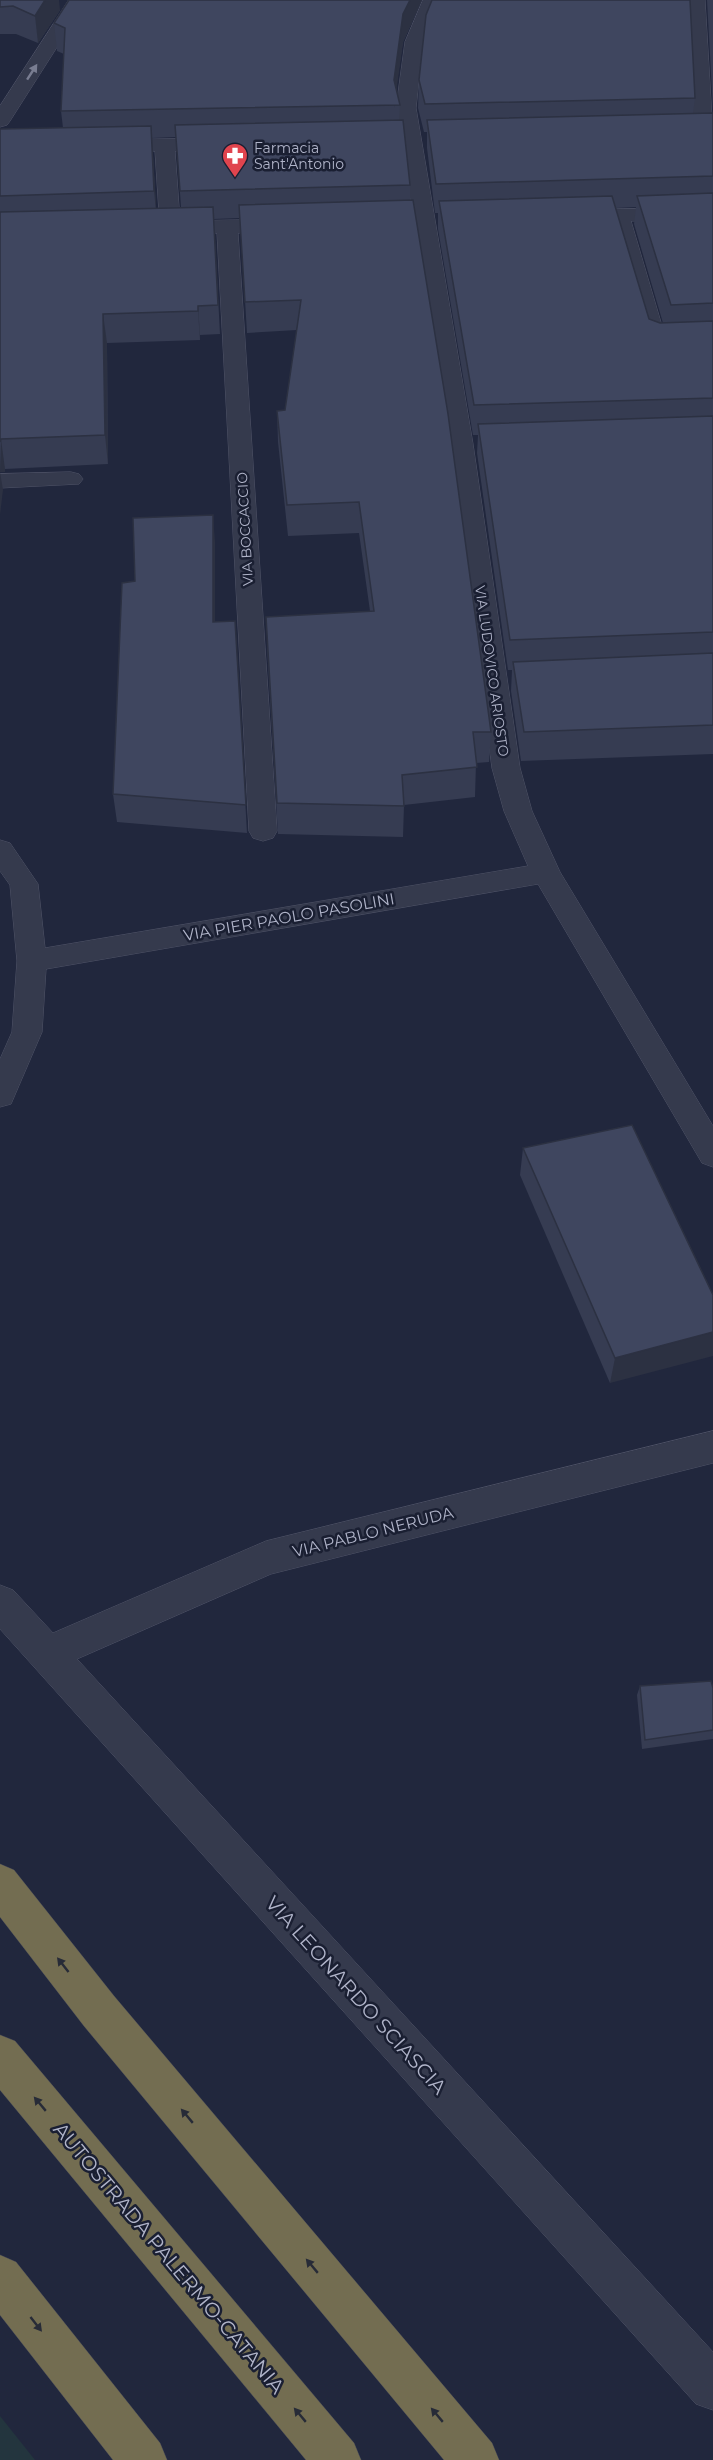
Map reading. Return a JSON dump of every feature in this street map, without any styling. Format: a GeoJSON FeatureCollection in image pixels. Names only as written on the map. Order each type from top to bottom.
{"type":"FeatureCollection","features":[{"type":"Feature","properties":{"kind":"highway"},"geometry":{"type":"LineString","coordinates":[[0,1884],[99,2011],[475,2460]]}},
{"type":"Feature","properties":{"kind":"highway","name":"AUTOSTRADA PALERMO-CATANIA"},"geometry":{"type":"LineString","coordinates":[[0,2056],[338,2460]]}},
{"type":"Feature","properties":{"kind":"highway"},"geometry":{"type":"LineString","coordinates":[[0,2278],[143,2460]]}},
{"type":"Feature","properties":{"kind":"street","name":"VIA LUDOVICO ARIOSTO"},"geometry":{"type":"LineString","coordinates":[[432,0],[414,42],[406,108],[413,140],[423,220],[472,444],[504,681],[506,768],[518,810],[546,873],[713,1154]]}},
{"type":"Feature","properties":{"kind":"street"},"geometry":{"type":"LineString","coordinates":[[680,134],[708,134],[696,0]]}},
{"type":"Feature","properties":{"kind":"street"},"geometry":{"type":"LineString","coordinates":[[54,3],[77,1]]}},
{"type":"Feature","properties":{"kind":"street"},"geometry":{"type":"LineString","coordinates":[[0,122],[77,1]]}},
{"type":"Feature","properties":{"kind":"street"},"geometry":{"type":"LineString","coordinates":[[82,147],[236,144]]}},
{"type":"Feature","properties":{"kind":"street"},"geometry":{"type":"LineString","coordinates":[[165,145],[170,228]]}},
{"type":"Feature","properties":{"kind":"street"},"geometry":{"type":"LineString","coordinates":[[550,217],[713,213]]}},
{"type":"Feature","properties":{"kind":"street"},"geometry":{"type":"LineString","coordinates":[[619,215],[656,343],[713,342]]}},
{"type":"Feature","properties":{"kind":"street"},"geometry":{"type":"LineString","coordinates":[[147,229],[308,224]]}},
{"type":"Feature","properties":{"kind":"street","name":"VIA BOCCACCIO"},"geometry":{"type":"LineString","coordinates":[[227,226],[263,831]]}},
{"type":"Feature","properties":{"kind":"street"},"geometry":{"type":"LineString","coordinates":[[0,481],[71,479]]}},
{"type":"Feature","properties":{"kind":"street"},"geometry":{"type":"LineString","coordinates":[[0,850],[24,884],[32,961],[27,1032],[0,1095]]}},
{"type":"Feature","properties":{"kind":"street","name":"VIA PIER PAOLO PASOLINI"},"geometry":{"type":"LineString","coordinates":[[32,961],[546,873]]}},
{"type":"Feature","properties":{"kind":"street","name":"VIA PABLO NERUDA"},"geometry":{"type":"LineString","coordinates":[[46,1654],[266,1558],[713,1447]]}},
{"type":"Feature","properties":{"kind":"street","name":"VIA LEONARDO SCIASCIA"},"geometry":{"type":"LineString","coordinates":[[0,1602],[713,2387]]}},
{"type":"Feature","properties":{"kind":"shaded area"},"geometry":{"type":"Polygon","coordinates":[[[0,2416],[35,2460],[0,2460],[0,2416]]]}},
{"type":"Feature","properties":{"kind":"building"},"geometry":{"type":"Polygon","coordinates":[[[0,0],[45,0],[35,16],[13,6],[0,7],[0,0]]]}},
{"type":"Feature","properties":{"kind":"building"},"geometry":{"type":"Polygon","coordinates":[[[69,0],[410,0],[403,14],[394,80],[400,105],[61,111],[65,28],[54,23],[69,0]]]}},
{"type":"Feature","properties":{"kind":"building"},"geometry":{"type":"Polygon","coordinates":[[[432,0],[690,0],[695,98],[425,104],[419,80],[426,15],[432,0]]]}},
{"type":"Feature","properties":{"kind":"building"},"geometry":{"type":"Polygon","coordinates":[[[713,113],[713,176],[436,184],[427,120],[713,113]]]}},
{"type":"Feature","properties":{"kind":"building"},"geometry":{"type":"Polygon","coordinates":[[[403,120],[410,185],[180,191],[175,125],[403,120]]]}},
{"type":"Feature","properties":{"kind":"building"},"geometry":{"type":"Polygon","coordinates":[[[151,126],[154,191],[0,196],[0,129],[151,126]]]}},
{"type":"Feature","properties":{"kind":"building"},"geometry":{"type":"Polygon","coordinates":[[[713,193],[713,303],[671,305],[637,196],[713,193]]]}},
{"type":"Feature","properties":{"kind":"building"},"geometry":{"type":"Polygon","coordinates":[[[612,196],[649,319],[660,323],[713,321],[713,398],[474,405],[439,201],[612,196]]]}},
{"type":"Feature","properties":{"kind":"building"},"geometry":{"type":"Polygon","coordinates":[[[413,200],[448,414],[491,732],[473,732],[477,767],[402,775],[404,806],[277,803],[266,617],[374,611],[359,502],[287,505],[277,411],[285,410],[301,300],[245,302],[239,205],[413,200]]]}},
{"type":"Feature","properties":{"kind":"building"},"geometry":{"type":"Polygon","coordinates":[[[213,207],[218,305],[198,306],[198,311],[103,314],[105,435],[1,439],[0,442],[0,212],[213,207]]]}},
{"type":"Feature","properties":{"kind":"building"},"geometry":{"type":"Polygon","coordinates":[[[713,416],[713,632],[510,640],[478,424],[713,416]]]}},
{"type":"Feature","properties":{"kind":"building"},"geometry":{"type":"Polygon","coordinates":[[[213,515],[213,622],[235,621],[246,805],[113,794],[122,583],[135,581],[133,518],[213,515]]]}},
{"type":"Feature","properties":{"kind":"building"},"geometry":{"type":"Polygon","coordinates":[[[713,653],[713,725],[524,732],[513,662],[713,653]]]}},
{"type":"Feature","properties":{"kind":"building"},"geometry":{"type":"Polygon","coordinates":[[[632,1125],[713,1295],[713,1332],[615,1358],[523,1148],[632,1125]]]}},
{"type":"Feature","properties":{"kind":"building"},"geometry":{"type":"Polygon","coordinates":[[[711,1681],[713,1730],[645,1740],[640,1686],[711,1681]]]}},
{"type":"Feature","properties":{"kind":"place","name":"Farmacia Sant'Antonio"},"geometry":{"type":"Point","coordinates":[235,179]}}]}
